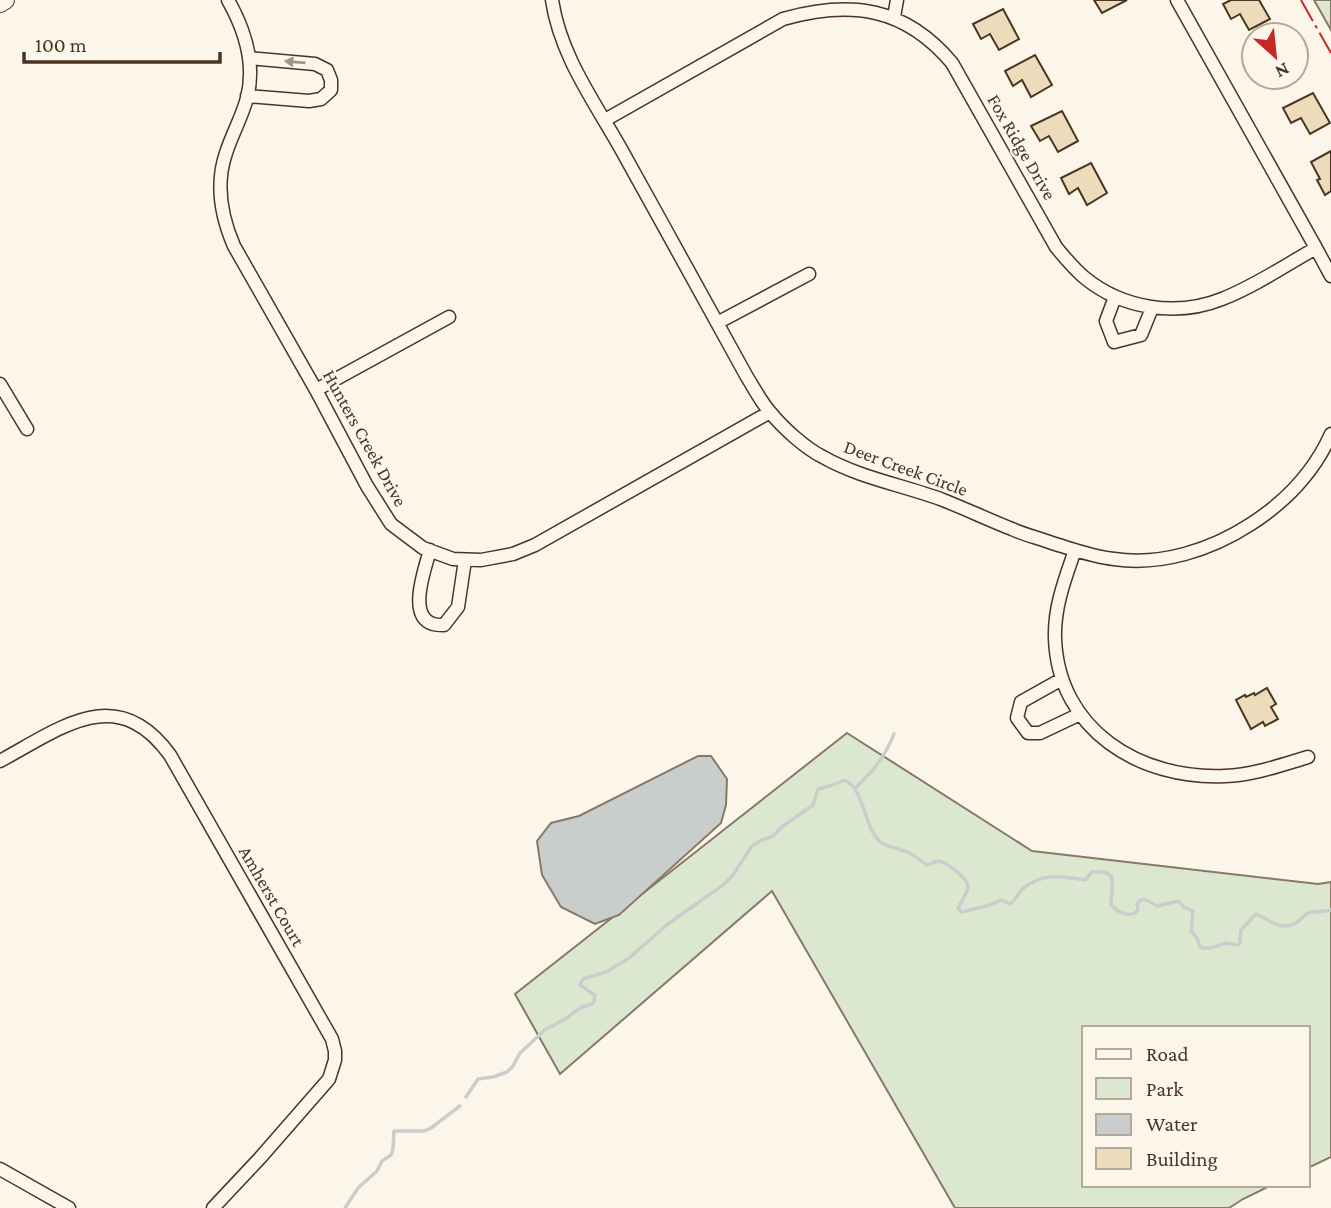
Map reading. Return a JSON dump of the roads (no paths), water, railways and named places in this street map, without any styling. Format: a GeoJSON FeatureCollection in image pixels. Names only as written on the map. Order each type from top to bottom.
{"type":"FeatureCollection","features":[{"type":"Feature","properties":{"kind":"street"},"geometry":{"type":"LineString","coordinates":[[0,3],[5,0]]}},
{"type":"Feature","properties":{"kind":"street","name":"Hunters Creek Drive"},"geometry":{"type":"LineString","coordinates":[[228,0],[239,18],[249,58],[247,96],[222,165],[220,190],[223,215],[234,246],[367,486],[391,524],[423,548],[453,559],[481,560],[513,554],[535,545],[770,412]]}},
{"type":"Feature","properties":{"kind":"street","name":"Deer Creek Circle"},"geometry":{"type":"LineString","coordinates":[[552,0],[562,43],[573,65],[747,377],[770,412],[795,437],[822,457],[860,474],[943,500],[1014,531],[1114,560],[1151,560],[1191,552],[1226,538],[1261,518],[1292,491],[1318,458],[1331,434]]}},
{"type":"Feature","properties":{"kind":"street"},"geometry":{"type":"LineString","coordinates":[[894,17],[898,0]]}},
{"type":"Feature","properties":{"kind":"street"},"geometry":{"type":"LineString","coordinates":[[1177,0],[1331,276]]}},
{"type":"Feature","properties":{"kind":"street","name":"Fox Ridge Drive"},"geometry":{"type":"LineString","coordinates":[[605,120],[783,19],[820,8],[860,4],[911,26],[926,36],[952,63],[1056,247],[1083,277],[1115,297],[1152,308],[1170,309],[1188,308],[1221,300],[1316,248]]}},
{"type":"Feature","properties":{"kind":"street"},"geometry":{"type":"LineString","coordinates":[[247,96],[309,101],[321,99],[331,90],[327,70],[315,64],[249,58]]}},
{"type":"Feature","properties":{"kind":"street"},"geometry":{"type":"LineString","coordinates":[[717,323],[808,274]]}},
{"type":"Feature","properties":{"kind":"street"},"geometry":{"type":"LineString","coordinates":[[1115,297],[1106,321],[1114,342],[1141,335],[1152,308]]}},
{"type":"Feature","properties":{"kind":"street"},"geometry":{"type":"LineString","coordinates":[[316,390],[449,317]]}},
{"type":"Feature","properties":{"kind":"street"},"geometry":{"type":"LineString","coordinates":[[0,384],[27,429]]}},
{"type":"Feature","properties":{"kind":"street"},"geometry":{"type":"LineString","coordinates":[[1075,550],[1061,590],[1055,619],[1055,651],[1069,696],[1093,730],[1115,748],[1138,761],[1184,775],[1249,774],[1308,757]]}},
{"type":"Feature","properties":{"kind":"street"},"geometry":{"type":"LineString","coordinates":[[430,551],[418,603],[421,616],[432,624],[444,625],[458,607],[465,559]]}},
{"type":"Feature","properties":{"kind":"street"},"geometry":{"type":"LineString","coordinates":[[1062,679],[1021,702],[1017,718],[1028,733],[1040,733],[1080,714]]}},
{"type":"Feature","properties":{"kind":"street","name":"Amherst Court"},"geometry":{"type":"LineString","coordinates":[[0,761],[67,724],[95,716],[127,718],[153,735],[170,755],[332,1039],[335,1060],[329,1079],[213,1208]]}},
{"type":"Feature","properties":{"kind":"street"},"geometry":{"type":"LineString","coordinates":[[0,1169],[69,1208]]}},
{"type":"Feature","properties":{"kind":"water"},"geometry":{"type":"Polygon","coordinates":[[[698,756],[711,756],[727,779],[726,805],[721,823],[619,915],[595,924],[561,907],[542,875],[537,841],[551,823],[579,816],[698,756]]]}},
{"type":"Feature","properties":{"kind":"waterway"},"geometry":{"type":"LineString","coordinates":[[855,788],[878,763],[894,734]]}},
{"type":"Feature","properties":{"kind":"waterway"},"geometry":{"type":"LineString","coordinates":[[466,1097],[478,1079],[507,1072],[520,1053],[546,1029],[580,1008],[592,1004],[595,995],[580,985],[583,979],[606,972],[629,958],[668,924],[723,885],[752,846],[773,836],[813,805],[818,789],[845,780],[856,792],[879,841],[912,854],[927,865],[942,862],[964,879],[968,886],[958,908],[962,912],[1001,900],[1010,904],[1023,889],[1039,879],[1054,877],[1085,880],[1092,872],[1107,873],[1111,876],[1111,904],[1120,912],[1135,913],[1138,910],[1137,904],[1144,899],[1157,906],[1179,901],[1193,911],[1191,931],[1200,947],[1204,948],[1225,943],[1238,945],[1241,930],[1256,914],[1274,924],[1289,926],[1308,913],[1331,910]]}},
{"type":"Feature","properties":{"kind":"waterway"},"geometry":{"type":"LineString","coordinates":[[345,1208],[358,1188],[377,1171],[382,1161],[391,1155],[394,1131],[424,1131],[460,1106]]}}]}
